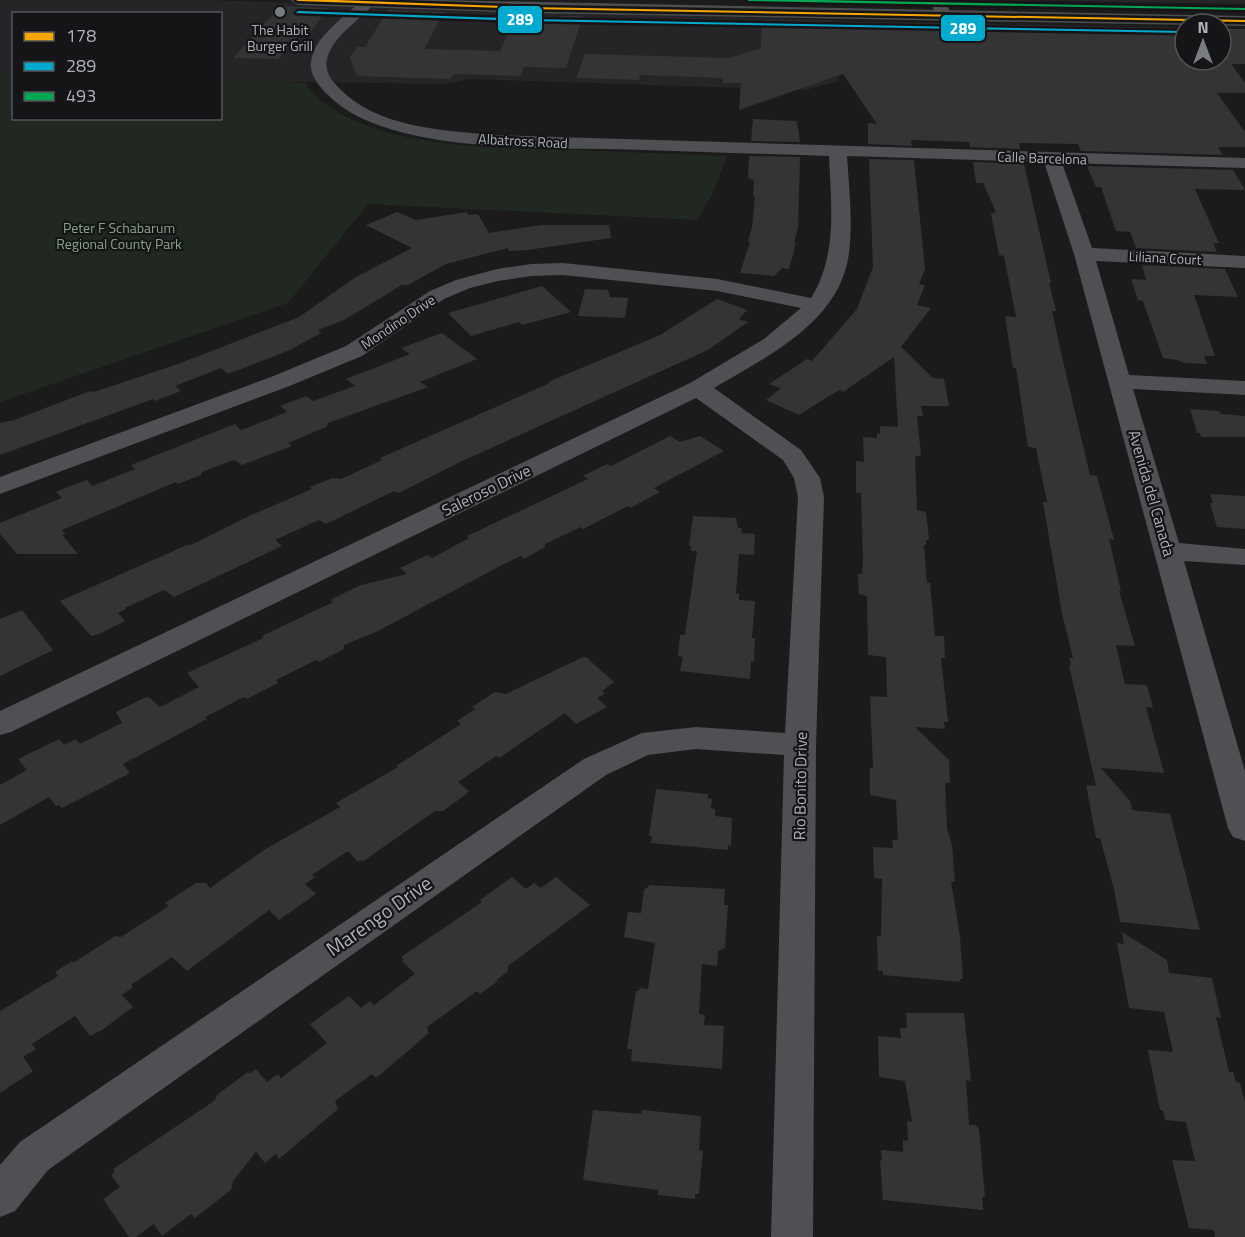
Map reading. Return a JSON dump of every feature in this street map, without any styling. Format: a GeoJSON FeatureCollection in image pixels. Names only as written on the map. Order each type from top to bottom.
{"type":"FeatureCollection","features":[{"type":"Feature","properties":{"kind":"main road"},"geometry":{"type":"LineString","coordinates":[[298,0],[593,9],[941,8],[1245,21]]}},
{"type":"Feature","properties":{"kind":"main road"},"geometry":{"type":"LineString","coordinates":[[524,0],[1245,13]]}},
{"type":"Feature","properties":{"kind":"main road"},"geometry":{"type":"LineString","coordinates":[[593,9],[604,5],[656,6],[673,3]]}},
{"type":"Feature","properties":{"kind":"street","name":"Albatross Road"},"geometry":{"type":"LineString","coordinates":[[368,1],[323,51],[318,62],[319,73],[334,94],[362,112],[382,120],[431,133],[494,140],[838,152]]}},
{"type":"Feature","properties":{"kind":"street","name":"Calle Barcelona"},"geometry":{"type":"LineString","coordinates":[[838,152],[1245,164]]}},
{"type":"Feature","properties":{"kind":"street","name":"Saleroso Drive"},"geometry":{"type":"LineString","coordinates":[[0,724],[698,388],[797,325],[816,305],[831,283],[838,255],[838,152]]}},
{"type":"Feature","properties":{"kind":"street","name":"Avenida del Canada"},"geometry":{"type":"LineString","coordinates":[[1052,159],[1084,254],[1245,828]]}},
{"type":"Feature","properties":{"kind":"street","name":"Liliana Court"},"geometry":{"type":"LineString","coordinates":[[1084,254],[1245,262]]}},
{"type":"Feature","properties":{"kind":"street","name":"Mondino Drive"},"geometry":{"type":"LineString","coordinates":[[0,486],[279,382],[354,351],[437,295],[463,284],[497,275],[531,270],[563,269],[717,285],[816,305]]}},
{"type":"Feature","properties":{"kind":"street"},"geometry":{"type":"LineString","coordinates":[[1120,381],[1245,388]]}},
{"type":"Feature","properties":{"kind":"street","name":"Rio Bonito Drive"},"geometry":{"type":"LineString","coordinates":[[698,388],[792,455],[807,478],[812,497],[800,745],[792,1237]]}},
{"type":"Feature","properties":{"kind":"street"},"geometry":{"type":"LineString","coordinates":[[1168,551],[1245,556]]}},
{"type":"Feature","properties":{"kind":"street","name":"Marengo Drive"},"geometry":{"type":"LineString","coordinates":[[0,1197],[34,1156],[595,767],[642,744],[696,738],[800,745]]}},
{"type":"Feature","properties":{"kind":"shaded area"},"geometry":{"type":"Polygon","coordinates":[[[0,0],[209,0],[833,20],[839,81],[806,90],[469,79],[447,84],[222,81],[222,12],[12,12],[12,74],[0,74],[0,0]]]}},
{"type":"Feature","properties":{"kind":"shaded area"},"geometry":{"type":"Polygon","coordinates":[[[1002,0],[1245,0],[1245,4],[1002,0]]]}},
{"type":"Feature","properties":{"kind":"green space","name":"Peter F Schabarum Regional County Park"},"geometry":{"type":"Polygon","coordinates":[[[0,72],[12,73],[12,120],[222,120],[222,80],[305,83],[328,105],[357,122],[392,134],[430,141],[508,148],[727,156],[712,195],[697,220],[368,204],[288,303],[0,402],[0,72]]]}},
{"type":"Feature","properties":{"kind":"building"},"geometry":{"type":"Polygon","coordinates":[[[281,6],[328,8],[311,31],[303,30],[278,59],[233,58],[281,6]]]}},
{"type":"Feature","properties":{"kind":"building"},"geometry":{"type":"Polygon","coordinates":[[[388,10],[444,12],[424,49],[500,51],[516,15],[537,15],[547,20],[562,16],[583,16],[566,68],[524,67],[521,75],[518,76],[454,74],[450,79],[357,76],[350,58],[357,47],[365,47],[388,10]]]}},
{"type":"Feature","properties":{"kind":"building"},"geometry":{"type":"Polygon","coordinates":[[[762,20],[1173,28],[1173,72],[1233,72],[1233,67],[1245,83],[1245,93],[1217,93],[1245,132],[1245,147],[1218,147],[1223,155],[1081,151],[1078,144],[1019,143],[1020,149],[970,147],[969,142],[911,140],[912,146],[868,144],[868,123],[877,124],[843,74],[739,110],[741,83],[723,83],[723,78],[640,75],[639,80],[578,78],[577,76],[585,54],[730,58],[761,48],[762,20]]]}},
{"type":"Feature","properties":{"kind":"building"},"geometry":{"type":"Polygon","coordinates":[[[1233,29],[1245,29],[1245,64],[1233,64],[1233,29]]]}},
{"type":"Feature","properties":{"kind":"building"},"geometry":{"type":"Polygon","coordinates":[[[753,119],[797,121],[800,142],[751,141],[753,119]]]}},
{"type":"Feature","properties":{"kind":"building"},"geometry":{"type":"Polygon","coordinates":[[[749,156],[800,157],[798,228],[794,243],[796,243],[789,269],[782,268],[774,276],[740,273],[750,242],[748,241],[752,228],[755,197],[753,196],[754,180],[748,178],[749,156]]]}},
{"type":"Feature","properties":{"kind":"building"},"geometry":{"type":"Polygon","coordinates":[[[869,159],[914,160],[925,269],[919,284],[925,285],[917,305],[931,308],[901,347],[933,378],[944,379],[949,406],[921,406],[923,416],[917,416],[921,455],[915,457],[917,510],[926,512],[929,540],[926,540],[926,545],[924,545],[935,636],[944,636],[945,658],[941,658],[948,722],[944,722],[945,729],[915,727],[949,760],[950,783],[945,783],[947,829],[952,845],[955,882],[951,881],[960,937],[963,979],[960,979],[961,982],[883,975],[883,971],[878,971],[877,936],[881,937],[882,879],[874,878],[873,847],[893,848],[892,840],[898,840],[896,800],[870,795],[870,768],[873,768],[870,696],[887,697],[886,657],[868,655],[867,596],[859,594],[858,574],[862,574],[863,560],[861,493],[856,493],[856,461],[864,462],[863,437],[877,438],[877,433],[880,434],[880,426],[898,427],[894,357],[843,392],[840,390],[799,415],[766,400],[781,388],[769,384],[807,359],[812,361],[857,309],[873,267],[869,159]]]}},
{"type":"Feature","properties":{"kind":"building"},"geometry":{"type":"Polygon","coordinates":[[[973,162],[1024,164],[1051,283],[1049,283],[1056,311],[1052,311],[1063,361],[1090,475],[1097,476],[1114,540],[1109,539],[1121,591],[1119,591],[1135,646],[1116,645],[1125,684],[1147,685],[1153,708],[1146,707],[1164,773],[1101,768],[1130,801],[1132,810],[1170,814],[1200,930],[1120,922],[1114,889],[1100,838],[1096,838],[1086,785],[1096,786],[1069,665],[1071,665],[1069,658],[1073,658],[1062,614],[1043,502],[1047,502],[1036,448],[1028,447],[1016,368],[1013,368],[1005,316],[1016,317],[1004,256],[999,255],[991,214],[996,212],[983,183],[976,183],[973,162]]]}},
{"type":"Feature","properties":{"kind":"building"},"geometry":{"type":"Polygon","coordinates":[[[1087,166],[1233,170],[1245,190],[1195,189],[1219,243],[1213,243],[1217,252],[1136,248],[1130,232],[1116,231],[1101,187],[1096,187],[1087,166]]]}},
{"type":"Feature","properties":{"kind":"building"},"geometry":{"type":"Polygon","coordinates":[[[397,212],[416,220],[467,212],[468,215],[478,214],[489,233],[541,225],[609,225],[611,238],[527,250],[509,251],[508,248],[446,264],[408,285],[402,285],[344,320],[318,330],[321,333],[290,350],[228,374],[221,368],[175,386],[181,391],[0,455],[0,423],[14,420],[90,391],[94,392],[178,364],[299,317],[356,277],[412,248],[366,225],[397,212]]]}},
{"type":"Feature","properties":{"kind":"building"},"geometry":{"type":"Polygon","coordinates":[[[1142,265],[1225,269],[1238,297],[1194,295],[1215,356],[1204,356],[1207,364],[1184,363],[1163,358],[1143,301],[1138,300],[1131,279],[1146,280],[1142,265]]]}},
{"type":"Feature","properties":{"kind":"building"},"geometry":{"type":"Polygon","coordinates":[[[542,286],[571,312],[522,325],[519,322],[471,336],[448,313],[542,286]]]}},
{"type":"Feature","properties":{"kind":"building"},"geometry":{"type":"Polygon","coordinates":[[[585,289],[608,290],[610,297],[628,298],[625,318],[578,316],[585,289]]]}},
{"type":"Feature","properties":{"kind":"building"},"geometry":{"type":"Polygon","coordinates":[[[717,299],[747,310],[739,319],[748,322],[708,350],[460,462],[399,493],[394,491],[326,524],[319,520],[275,540],[282,546],[174,597],[164,590],[125,608],[118,613],[125,621],[99,634],[91,636],[60,601],[191,545],[247,517],[312,489],[310,487],[333,478],[341,479],[382,460],[380,458],[550,383],[548,382],[660,335],[717,299]]]}},
{"type":"Feature","properties":{"kind":"building"},"geometry":{"type":"Polygon","coordinates":[[[442,333],[477,359],[420,382],[428,387],[328,423],[326,427],[288,443],[292,446],[242,465],[234,460],[62,530],[65,534],[62,535],[78,554],[17,554],[0,534],[0,523],[62,498],[56,492],[60,490],[87,480],[92,486],[135,469],[131,465],[235,424],[241,430],[287,412],[280,406],[306,396],[313,401],[355,386],[346,379],[410,354],[401,348],[442,333]]]}},
{"type":"Feature","properties":{"kind":"building"},"geometry":{"type":"Polygon","coordinates":[[[1190,409],[1245,416],[1245,437],[1201,437],[1200,433],[1197,433],[1190,409]]]}},
{"type":"Feature","properties":{"kind":"building"},"geometry":{"type":"Polygon","coordinates":[[[670,436],[680,442],[700,436],[724,451],[654,488],[660,492],[630,508],[628,506],[583,529],[581,527],[545,544],[545,547],[524,559],[521,556],[504,564],[376,632],[344,645],[344,649],[319,662],[316,660],[276,680],[278,683],[247,699],[244,697],[205,717],[207,719],[123,764],[130,773],[111,783],[62,808],[59,805],[56,806],[49,797],[0,825],[0,785],[27,770],[18,759],[59,739],[64,745],[76,739],[80,744],[122,723],[116,712],[146,697],[160,707],[199,687],[187,673],[263,638],[262,636],[333,602],[331,600],[334,598],[361,585],[407,574],[400,568],[427,555],[432,558],[469,538],[467,536],[588,479],[583,476],[607,464],[611,466],[670,436]]]}},
{"type":"Feature","properties":{"kind":"building"},"geometry":{"type":"Polygon","coordinates":[[[1210,494],[1245,496],[1245,529],[1217,527],[1210,503],[1213,503],[1210,494]]]}},
{"type":"Feature","properties":{"kind":"building"},"geometry":{"type":"Polygon","coordinates":[[[693,516],[736,518],[738,528],[742,528],[741,533],[755,534],[754,555],[739,554],[736,594],[739,594],[739,600],[755,601],[752,638],[755,638],[754,661],[751,661],[750,679],[680,671],[683,657],[678,656],[680,635],[685,635],[697,551],[691,551],[691,546],[689,546],[693,516]]]}},
{"type":"Feature","properties":{"kind":"building"},"geometry":{"type":"Polygon","coordinates":[[[22,610],[53,650],[0,676],[0,619],[22,610]]]}},
{"type":"Feature","properties":{"kind":"building"},"geometry":{"type":"Polygon","coordinates":[[[586,657],[614,682],[602,691],[605,694],[597,698],[607,707],[576,724],[565,713],[499,758],[496,756],[458,782],[469,791],[465,795],[443,811],[435,811],[362,862],[360,860],[358,862],[348,851],[312,875],[315,877],[305,884],[316,894],[279,920],[269,910],[187,971],[172,957],[131,985],[133,987],[122,995],[133,1007],[102,1030],[90,1036],[75,1016],[32,1044],[36,1049],[23,1057],[33,1071],[0,1093],[0,1011],[58,976],[55,972],[72,961],[73,963],[115,936],[121,937],[169,906],[165,903],[196,883],[206,883],[210,888],[267,848],[340,807],[336,803],[398,767],[396,766],[461,724],[457,721],[475,709],[472,707],[495,692],[506,694],[586,657]]]}},
{"type":"Feature","properties":{"kind":"building"},"geometry":{"type":"Polygon","coordinates":[[[656,789],[708,794],[708,798],[712,799],[711,808],[715,809],[715,816],[732,818],[731,846],[728,845],[728,850],[651,843],[652,836],[649,836],[656,789]]]}},
{"type":"Feature","properties":{"kind":"building"},"geometry":{"type":"Polygon","coordinates":[[[512,877],[526,889],[534,883],[541,888],[556,877],[590,905],[508,966],[508,971],[498,981],[480,994],[477,991],[427,1027],[429,1033],[376,1078],[372,1074],[335,1101],[338,1109],[279,1159],[276,1154],[265,1163],[256,1152],[233,1181],[231,1190],[195,1218],[191,1214],[162,1236],[154,1224],[136,1237],[129,1237],[103,1199],[120,1187],[111,1175],[115,1172],[113,1169],[214,1101],[218,1094],[248,1072],[249,1074],[256,1069],[267,1082],[278,1074],[281,1078],[327,1043],[310,1024],[349,996],[361,1008],[370,1001],[374,1005],[415,974],[401,957],[482,902],[480,900],[512,877]]]}},
{"type":"Feature","properties":{"kind":"building"},"geometry":{"type":"Polygon","coordinates":[[[650,885],[725,889],[724,905],[728,905],[725,948],[718,951],[717,966],[702,964],[699,1014],[705,1015],[704,1025],[724,1026],[722,1069],[631,1061],[632,1049],[627,1049],[636,991],[639,991],[639,988],[648,989],[655,943],[624,937],[628,912],[641,913],[644,890],[650,885]]]}},
{"type":"Feature","properties":{"kind":"building"},"geometry":{"type":"Polygon","coordinates":[[[1122,932],[1167,960],[1169,973],[1212,978],[1221,1018],[1216,1017],[1229,1072],[1233,1072],[1236,1082],[1240,1083],[1245,1102],[1245,1237],[1215,1237],[1214,1230],[1189,1228],[1172,1160],[1195,1161],[1186,1122],[1165,1120],[1163,1110],[1160,1110],[1148,1050],[1173,1052],[1164,1012],[1129,1008],[1117,943],[1124,944],[1122,932]]]}},
{"type":"Feature","properties":{"kind":"building"},"geometry":{"type":"Polygon","coordinates":[[[906,1013],[964,1013],[971,1081],[966,1080],[969,1125],[976,1125],[979,1129],[985,1197],[982,1197],[983,1210],[883,1200],[881,1150],[903,1152],[903,1140],[908,1141],[907,1121],[912,1122],[905,1081],[879,1077],[878,1036],[901,1038],[900,1028],[907,1028],[906,1013]]]}},
{"type":"Feature","properties":{"kind":"building"},"geometry":{"type":"Polygon","coordinates":[[[593,1110],[641,1114],[642,1110],[701,1116],[699,1150],[703,1151],[699,1194],[695,1194],[695,1199],[658,1195],[658,1190],[583,1180],[593,1110]]]}},
{"type":"Feature","properties":{"kind":"transit line","name":"178"},"geometry":{"type":"LineString","coordinates":[[298,0],[528,8],[1245,21]]}},
{"type":"Feature","properties":{"kind":"transit line","name":"493"},"geometry":{"type":"LineString","coordinates":[[749,0],[1245,9]]}},
{"type":"Feature","properties":{"kind":"transit line","name":"289"},"geometry":{"type":"LineString","coordinates":[[298,12],[528,20],[1173,32]]}},
{"type":"Feature","properties":{"kind":"place","name":"The Habit Burger Grill"},"geometry":{"type":"Point","coordinates":[280,12]}}]}
